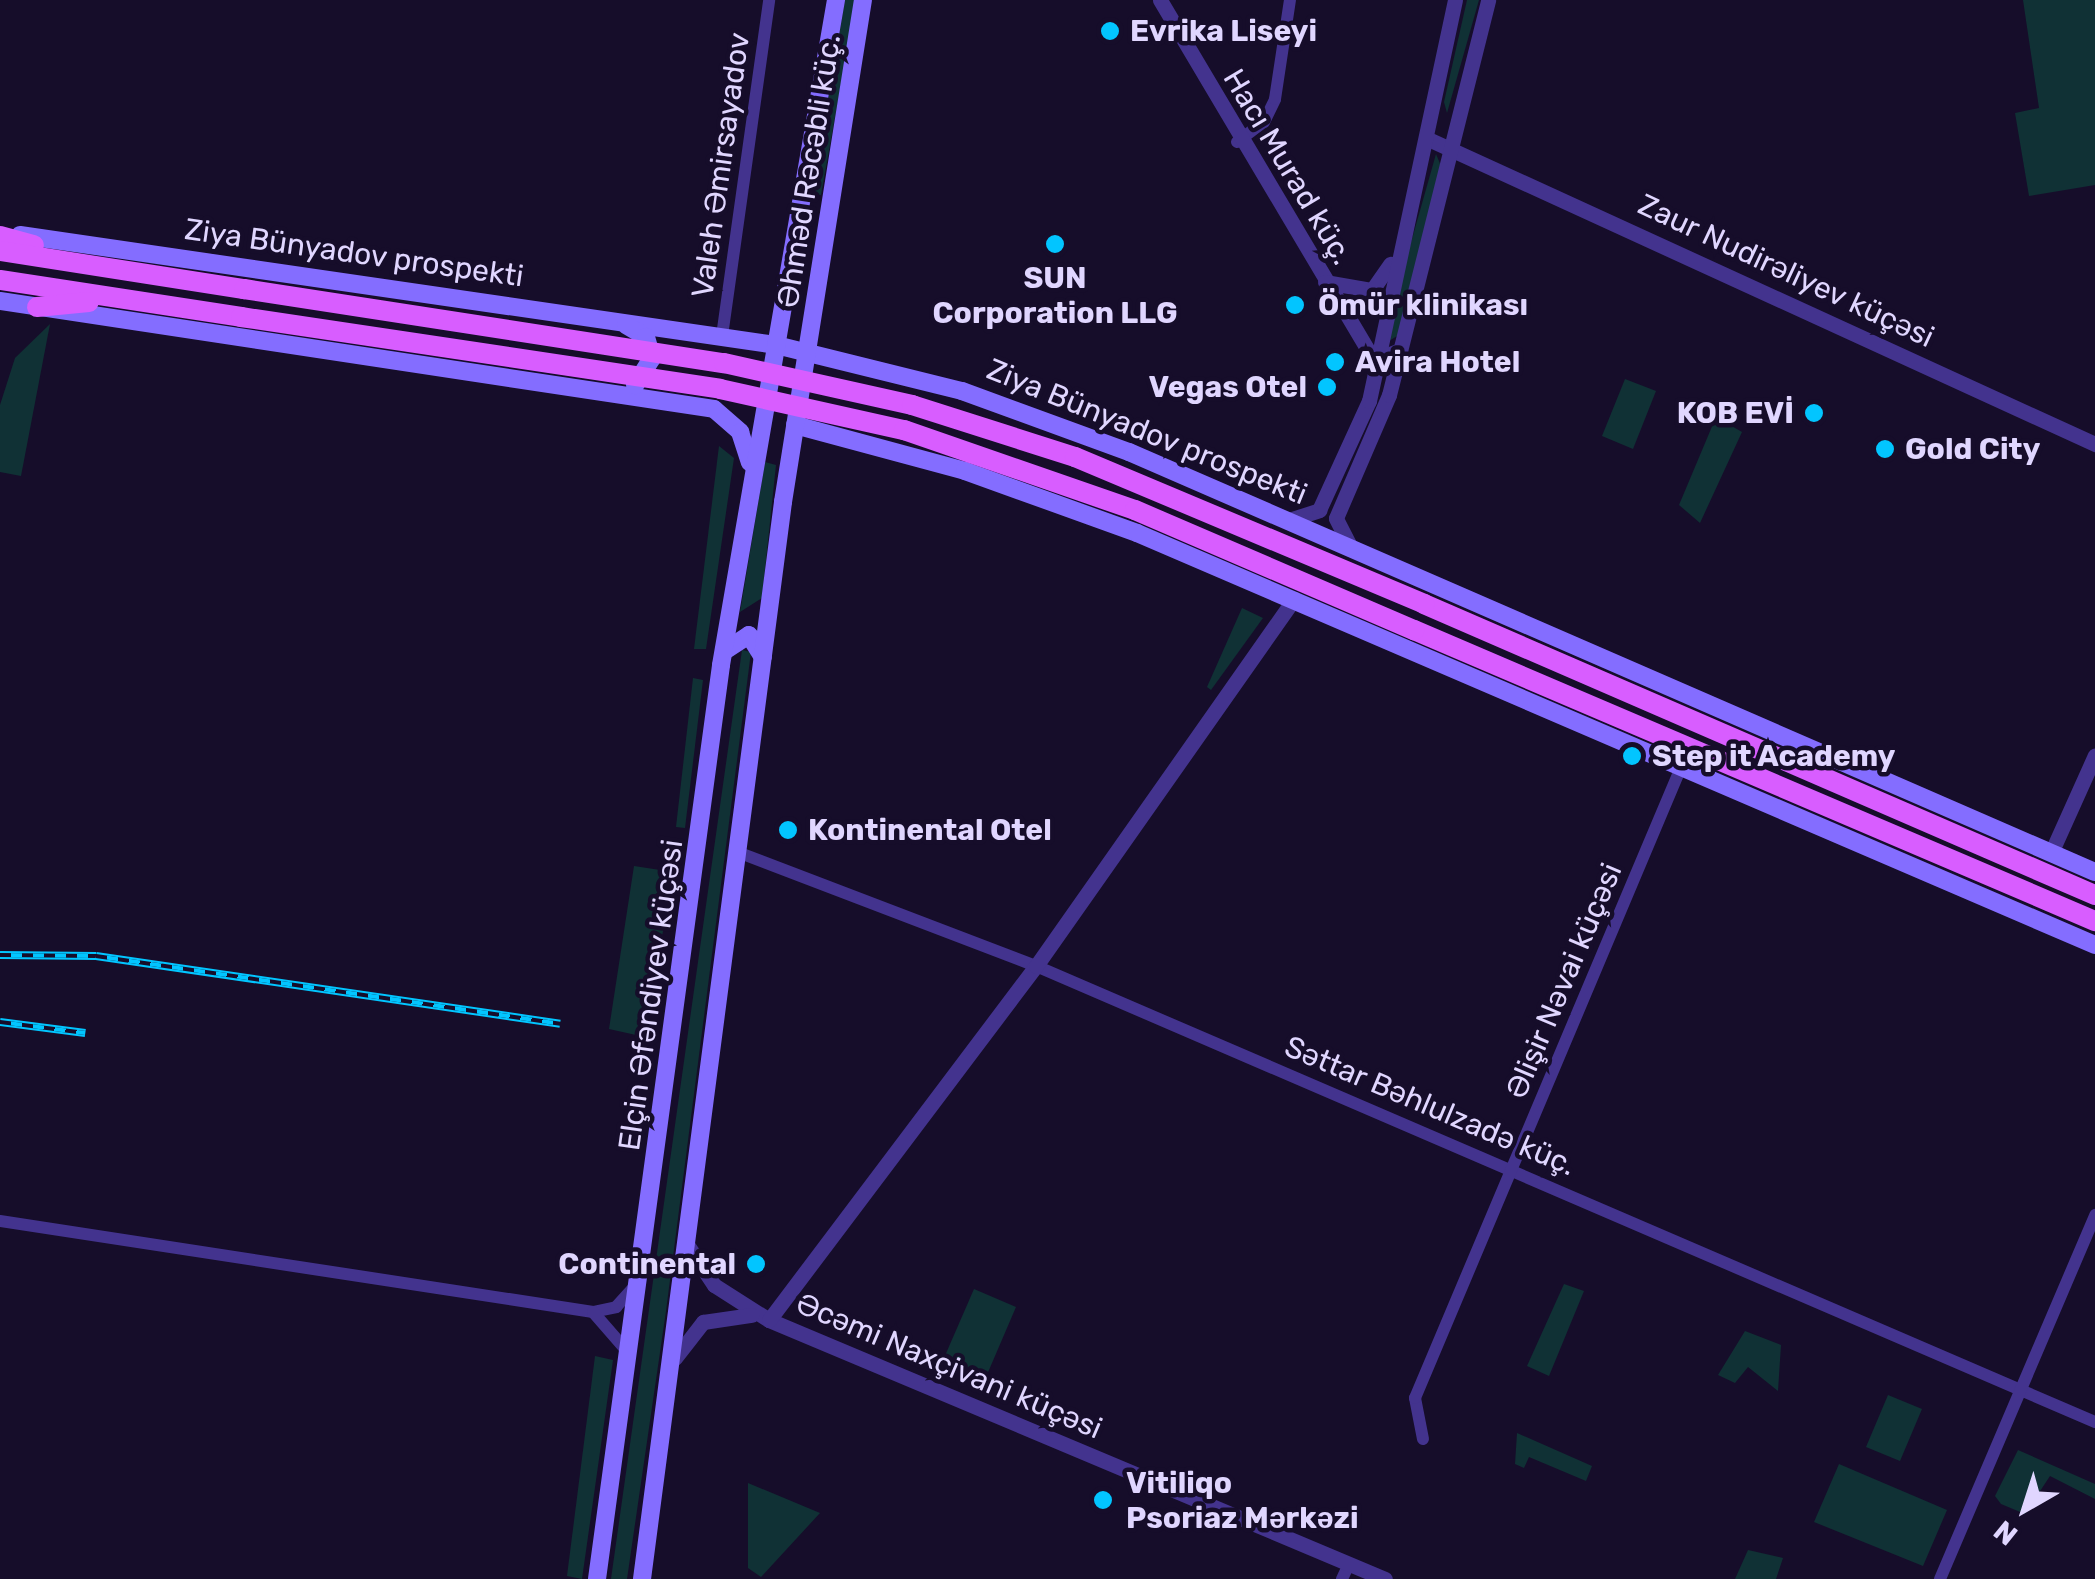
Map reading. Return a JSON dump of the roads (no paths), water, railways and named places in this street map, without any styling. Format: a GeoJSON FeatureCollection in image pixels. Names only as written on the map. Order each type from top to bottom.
{"type":"FeatureCollection","features":[{"type":"Feature","properties":{"kind":"main road","name":"Əhməd Rəcəbli küç."},"geometry":{"type":"LineString","coordinates":[[763,418],[836,0]]}},
{"type":"Feature","properties":{"kind":"main road","name":"Əhməd Rəcəbli küç."},"geometry":{"type":"LineString","coordinates":[[795,425],[863,0]]}},
{"type":"Feature","properties":{"kind":"main road"},"geometry":{"type":"LineString","coordinates":[[802,206],[831,210]]}},
{"type":"Feature","properties":{"kind":"main road","name":"Ziya Bünyadov prospekti"},"geometry":{"type":"LineString","coordinates":[[0,234],[808,350],[962,391],[1289,520],[2095,872]]}},
{"type":"Feature","properties":{"kind":"main road"},"geometry":{"type":"LineString","coordinates":[[0,234],[133,270]]}},
{"type":"Feature","properties":{"kind":"main road","name":"Ziya Bünyadov prospekti"},"geometry":{"type":"LineString","coordinates":[[0,251],[724,363],[912,405],[1075,457],[1481,628],[2095,895]]}},
{"type":"Feature","properties":{"kind":"main road"},"geometry":{"type":"LineString","coordinates":[[0,280],[720,389],[904,430],[1135,510],[2095,921]]}},
{"type":"Feature","properties":{"kind":"main road"},"geometry":{"type":"LineString","coordinates":[[36,306],[125,298]]}},
{"type":"Feature","properties":{"kind":"main road"},"geometry":{"type":"LineString","coordinates":[[0,302],[714,408],[747,445],[749,492]]}},
{"type":"Feature","properties":{"kind":"main road"},"geometry":{"type":"LineString","coordinates":[[610,390],[640,382],[652,358],[646,338],[614,320]]}},
{"type":"Feature","properties":{"kind":"main road"},"geometry":{"type":"LineString","coordinates":[[953,467],[924,448],[916,419],[932,396],[962,391]]}},
{"type":"Feature","properties":{"kind":"main road","name":"Elçin Əfəndiyev küçəsi"},"geometry":{"type":"LineString","coordinates":[[597,1579],[631,1360],[721,665],[763,418]]}},
{"type":"Feature","properties":{"kind":"main road"},"geometry":{"type":"LineString","coordinates":[[642,1579],[795,425],[953,467],[1294,599],[2095,945]]}},
{"type":"Feature","properties":{"kind":"main road"},"geometry":{"type":"LineString","coordinates":[[1481,628],[1711,704],[1852,789]]}},
{"type":"Feature","properties":{"kind":"main road"},"geometry":{"type":"LineString","coordinates":[[721,665],[742,635],[755,638],[763,657]]}},
{"type":"Feature","properties":{"kind":"main road"},"geometry":{"type":"LineString","coordinates":[[1468,652],[1682,764],[1842,812]]}},
{"type":"Feature","properties":{"kind":"street","name":"Valeh Əmirsayadov"},"geometry":{"type":"LineString","coordinates":[[722,336],[769,0]]}},
{"type":"Feature","properties":{"kind":"street","name":"Hacı Murad küç."},"geometry":{"type":"LineString","coordinates":[[1160,0],[1237,142],[1374,360]]}},
{"type":"Feature","properties":{"kind":"street"},"geometry":{"type":"LineString","coordinates":[[1237,142],[1264,122],[1275,99],[1290,0]]}},
{"type":"Feature","properties":{"kind":"street"},"geometry":{"type":"LineString","coordinates":[[1289,520],[1314,517],[1362,421],[1455,0]]}},
{"type":"Feature","properties":{"kind":"street"},"geometry":{"type":"LineString","coordinates":[[1350,546],[1336,518],[1403,345],[1488,0]]}},
{"type":"Feature","properties":{"kind":"street","name":"Zaur Nudirəliyev küçəsi"},"geometry":{"type":"LineString","coordinates":[[1426,138],[1454,146],[2095,444]]}},
{"type":"Feature","properties":{"kind":"street"},"geometry":{"type":"LineString","coordinates":[[1325,282],[1372,290],[1399,246]]}},
{"type":"Feature","properties":{"kind":"street"},"geometry":{"type":"LineString","coordinates":[[1374,360],[1392,360],[1403,345]]}},
{"type":"Feature","properties":{"kind":"street"},"geometry":{"type":"LineString","coordinates":[[769,1320],[1036,966],[1294,599]]}},
{"type":"Feature","properties":{"kind":"street"},"geometry":{"type":"LineString","coordinates":[[2051,853],[2095,754]]}},
{"type":"Feature","properties":{"kind":"street","name":"Əlişir Nəvai küçəsi"},"geometry":{"type":"LineString","coordinates":[[1423,1438],[1413,1404],[1682,764]]}},
{"type":"Feature","properties":{"kind":"street","name":"Səttar Bəhlulzadə küç."},"geometry":{"type":"LineString","coordinates":[[740,853],[1036,966],[1512,1167],[2095,1422]]}},
{"type":"Feature","properties":{"kind":"street"},"geometry":{"type":"LineString","coordinates":[[1940,1579],[2095,1215]]}},
{"type":"Feature","properties":{"kind":"street"},"geometry":{"type":"LineString","coordinates":[[0,1221],[593,1312],[626,1298],[642,1271]]}},
{"type":"Feature","properties":{"kind":"street"},"geometry":{"type":"LineString","coordinates":[[688,1246],[714,1286],[769,1320]]}},
{"type":"Feature","properties":{"kind":"street"},"geometry":{"type":"LineString","coordinates":[[593,1312],[631,1360]]}},
{"type":"Feature","properties":{"kind":"street"},"geometry":{"type":"LineString","coordinates":[[671,1368],[703,1322],[730,1312],[769,1320]]}},
{"type":"Feature","properties":{"kind":"street","name":"Əcəmi Naxçivani küçəsi"},"geometry":{"type":"LineString","coordinates":[[769,1320],[1345,1571],[1385,1579]]}},
{"type":"Feature","properties":{"kind":"railway"},"geometry":{"type":"LineString","coordinates":[[0,955],[96,956],[560,1024]]}},
{"type":"Feature","properties":{"kind":"railway"},"geometry":{"type":"LineString","coordinates":[[0,1022],[85,1033]]}},
{"type":"Feature","properties":{"kind":"place","name":"Evrika Liseyi"},"geometry":{"type":"Point","coordinates":[1110,31]}},
{"type":"Feature","properties":{"kind":"place","name":"SUN Corporation LLG"},"geometry":{"type":"Point","coordinates":[1055,244]}},
{"type":"Feature","properties":{"kind":"place","name":"Ömür klinikası"},"geometry":{"type":"Point","coordinates":[1295,305]}},
{"type":"Feature","properties":{"kind":"place","name":"Avira Hotel"},"geometry":{"type":"Point","coordinates":[1335,362]}},
{"type":"Feature","properties":{"kind":"place","name":"Vegas Otel"},"geometry":{"type":"Point","coordinates":[1327,387]}},
{"type":"Feature","properties":{"kind":"place","name":"KOB EVİ"},"geometry":{"type":"Point","coordinates":[1814,413]}},
{"type":"Feature","properties":{"kind":"place","name":"Gold City"},"geometry":{"type":"Point","coordinates":[1885,449]}},
{"type":"Feature","properties":{"kind":"place","name":"Step it Academy"},"geometry":{"type":"Point","coordinates":[1632,756]}},
{"type":"Feature","properties":{"kind":"place","name":"Kontinental Otel"},"geometry":{"type":"Point","coordinates":[788,830]}},
{"type":"Feature","properties":{"kind":"place","name":"Continental"},"geometry":{"type":"Point","coordinates":[756,1264]}},
{"type":"Feature","properties":{"kind":"place","name":"Vitiliqo Psoriaz Mərkəzi"},"geometry":{"type":"Point","coordinates":[1103,1500]}}]}
